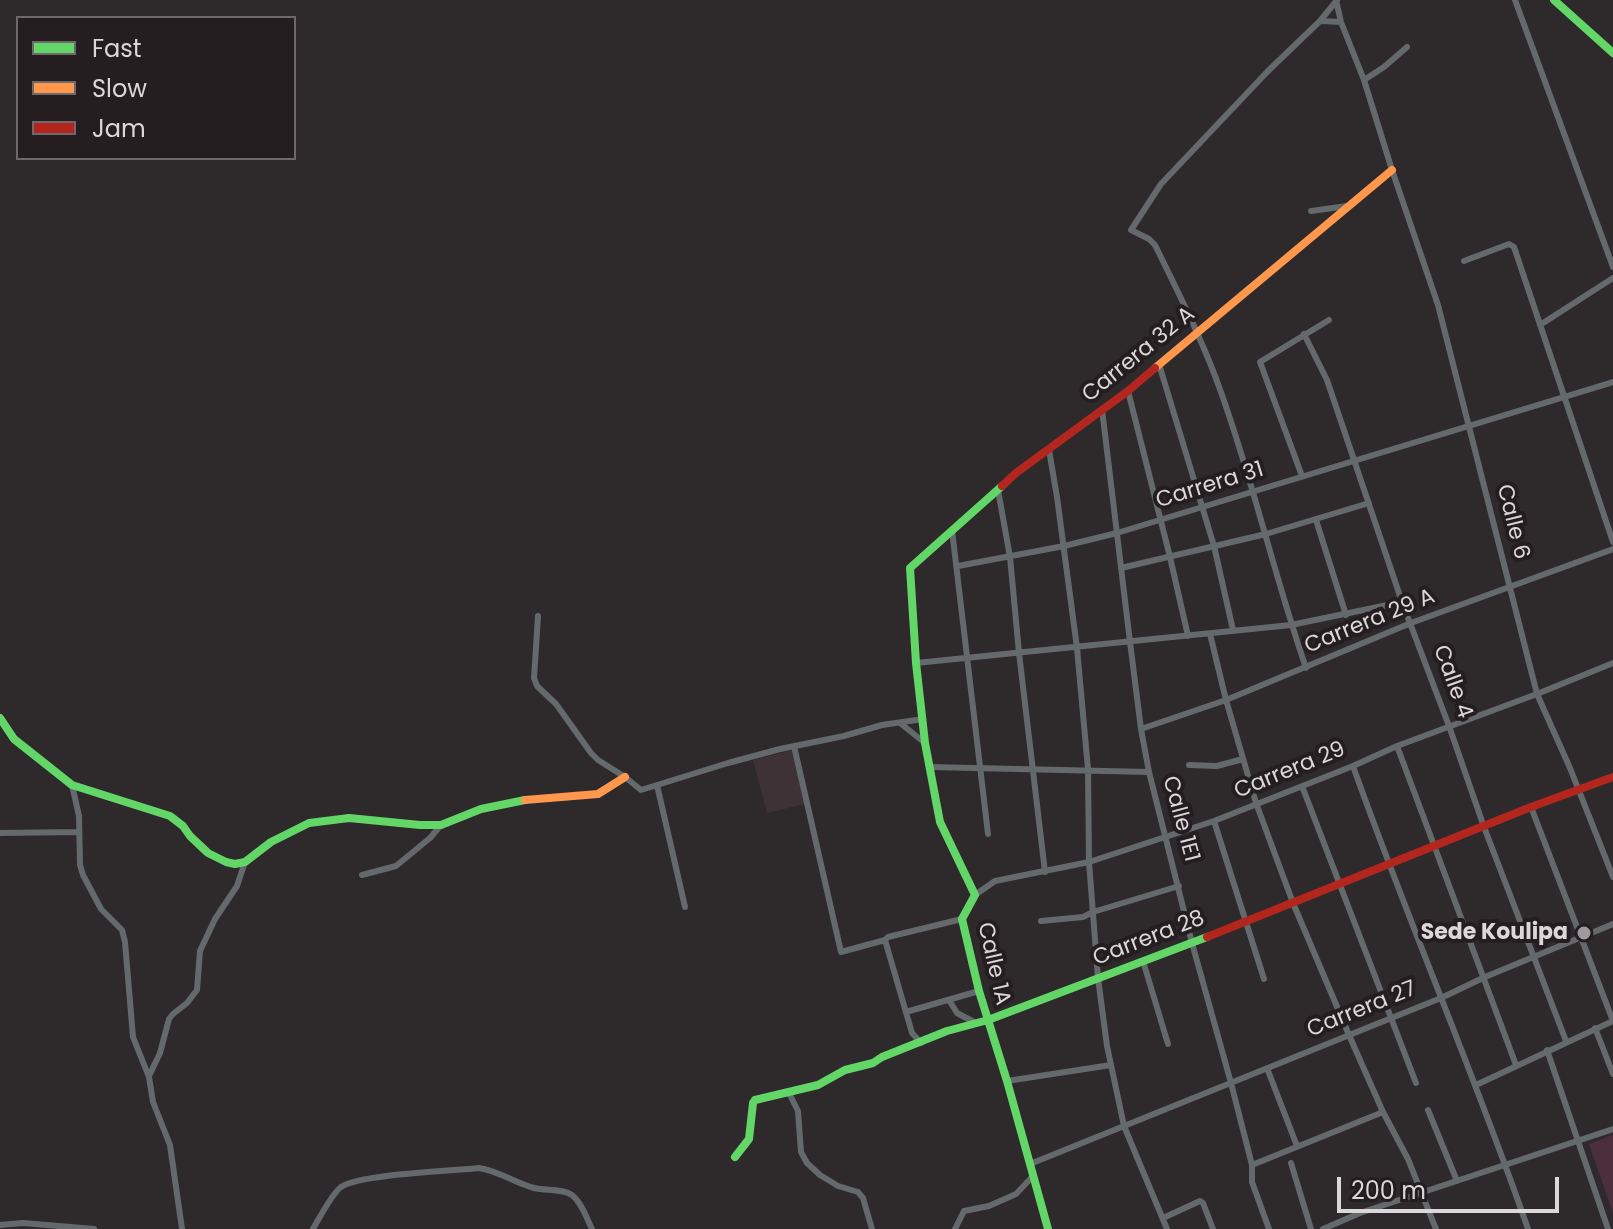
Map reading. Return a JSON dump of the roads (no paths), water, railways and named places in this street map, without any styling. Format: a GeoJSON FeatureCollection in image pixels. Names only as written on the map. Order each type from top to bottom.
{"type":"FeatureCollection","features":[{"type":"Feature","properties":{"kind":"main road"},"geometry":{"type":"LineString","coordinates":[[1554,0],[1613,53]]}},
{"type":"Feature","properties":{"kind":"main road","name":"Carrera 32 A"},"geometry":{"type":"LineString","coordinates":[[910,568],[1016,473],[1128,391],[1392,170]]}},
{"type":"Feature","properties":{"kind":"main road","name":"Calle 1A"},"geometry":{"type":"LineString","coordinates":[[910,568],[925,743],[940,822],[975,895],[962,919],[979,991],[1048,1229]]}},
{"type":"Feature","properties":{"kind":"main road"},"geometry":{"type":"LineString","coordinates":[[0,718],[14,739],[72,785],[170,816],[208,853],[226,862],[245,862],[271,842],[309,823],[349,818],[441,825],[481,809],[514,801],[598,794],[625,777]]}},
{"type":"Feature","properties":{"kind":"main road","name":"Carrera 28"},"geometry":{"type":"LineString","coordinates":[[735,1157],[749,1139],[753,1103],[761,1098],[818,1085],[836,1074],[873,1063],[974,1022],[988,1020],[1192,943],[1613,777]]}},
{"type":"Feature","properties":{"kind":"street"},"geometry":{"type":"LineString","coordinates":[[1306,668],[1254,491],[1197,332],[1155,245],[1131,230],[1161,184],[1337,0]]}},
{"type":"Feature","properties":{"kind":"street","name":"Calle 6"},"geometry":{"type":"LineString","coordinates":[[1337,0],[1341,22],[1364,80],[1438,305],[1537,694],[1613,877]]}},
{"type":"Feature","properties":{"kind":"street"},"geometry":{"type":"LineString","coordinates":[[1515,0],[1613,267]]}},
{"type":"Feature","properties":{"kind":"street"},"geometry":{"type":"LineString","coordinates":[[1320,21],[1341,22]]}},
{"type":"Feature","properties":{"kind":"street"},"geometry":{"type":"LineString","coordinates":[[1364,80],[1407,47]]}},
{"type":"Feature","properties":{"kind":"street"},"geometry":{"type":"LineString","coordinates":[[1311,211],[1350,206]]}},
{"type":"Feature","properties":{"kind":"street"},"geometry":{"type":"LineString","coordinates":[[1464,261],[1512,245],[1613,542]]}},
{"type":"Feature","properties":{"kind":"street"},"geometry":{"type":"LineString","coordinates":[[1540,325],[1613,278]]}},
{"type":"Feature","properties":{"kind":"street"},"geometry":{"type":"LineString","coordinates":[[1302,476],[1261,364],[1262,360],[1329,320]]}},
{"type":"Feature","properties":{"kind":"street","name":"Calle 4"},"geometry":{"type":"LineString","coordinates":[[1304,334],[1327,380],[1402,602],[1566,1041]]}},
{"type":"Feature","properties":{"kind":"street"},"geometry":{"type":"LineString","coordinates":[[1159,363],[1214,546],[1233,630]]}},
{"type":"Feature","properties":{"kind":"street","name":"Carrera 31"},"geometry":{"type":"LineString","coordinates":[[958,566],[1117,533],[1613,382]]}},
{"type":"Feature","properties":{"kind":"street"},"geometry":{"type":"LineString","coordinates":[[1128,391],[1188,636]]}},
{"type":"Feature","properties":{"kind":"street","name":"Calle 1E1"},"geometry":{"type":"LineString","coordinates":[[1102,409],[1141,729],[1149,772],[1252,1165],[1252,1182],[1269,1229]]}},
{"type":"Feature","properties":{"kind":"street"},"geometry":{"type":"LineString","coordinates":[[1049,450],[1077,648],[1088,769],[1089,862],[1107,1046],[1124,1126],[1167,1229]]}},
{"type":"Feature","properties":{"kind":"street"},"geometry":{"type":"LineString","coordinates":[[998,490],[1010,557],[1045,872]]}},
{"type":"Feature","properties":{"kind":"street"},"geometry":{"type":"LineString","coordinates":[[1121,568],[1266,534],[1369,503]]}},
{"type":"Feature","properties":{"kind":"street"},"geometry":{"type":"LineString","coordinates":[[1316,520],[1346,615]]}},
{"type":"Feature","properties":{"kind":"street"},"geometry":{"type":"LineString","coordinates":[[952,530],[988,834]]}},
{"type":"Feature","properties":{"kind":"street","name":"Carrera 29 A"},"geometry":{"type":"LineString","coordinates":[[1141,729],[1226,700],[1411,623],[1613,549]]}},
{"type":"Feature","properties":{"kind":"street"},"geometry":{"type":"LineString","coordinates":[[916,663],[1291,625],[1402,602]]}},
{"type":"Feature","properties":{"kind":"street"},"geometry":{"type":"LineString","coordinates":[[538,616],[534,678],[537,686],[556,704],[591,753],[641,790],[794,746],[882,725],[923,719]]}},
{"type":"Feature","properties":{"kind":"street"},"geometry":{"type":"LineString","coordinates":[[1210,634],[1256,803],[1293,903],[1383,1112],[1408,1159],[1436,1229]]}},
{"type":"Feature","properties":{"kind":"street","name":"Carrera 29"},"geometry":{"type":"LineString","coordinates":[[975,895],[995,881],[1089,862],[1214,821],[1613,663]]}},
{"type":"Feature","properties":{"kind":"street"},"geometry":{"type":"LineString","coordinates":[[900,723],[925,743]]}},
{"type":"Feature","properties":{"kind":"street"},"geometry":{"type":"LineString","coordinates":[[794,746],[841,952],[962,919]]}},
{"type":"Feature","properties":{"kind":"street"},"geometry":{"type":"LineString","coordinates":[[1397,746],[1516,1065]]}},
{"type":"Feature","properties":{"kind":"street"},"geometry":{"type":"LineString","coordinates":[[1189,765],[1217,766],[1243,759]]}},
{"type":"Feature","properties":{"kind":"street"},"geometry":{"type":"LineString","coordinates":[[1353,766],[1528,1229]]}},
{"type":"Feature","properties":{"kind":"street"},"geometry":{"type":"LineString","coordinates":[[930,767],[1149,772]]}},
{"type":"Feature","properties":{"kind":"street"},"geometry":{"type":"LineString","coordinates":[[72,785],[79,816],[83,875],[101,909],[122,930],[125,942],[133,1037],[170,1145],[182,1229]]}},
{"type":"Feature","properties":{"kind":"street"},"geometry":{"type":"LineString","coordinates":[[657,785],[685,907]]}},
{"type":"Feature","properties":{"kind":"street"},"geometry":{"type":"LineString","coordinates":[[1302,786],[1416,1083]]}},
{"type":"Feature","properties":{"kind":"street"},"geometry":{"type":"LineString","coordinates":[[1476,1085],[1613,1021],[1531,807]]}},
{"type":"Feature","properties":{"kind":"street"},"geometry":{"type":"LineString","coordinates":[[1214,821],[1264,979]]}},
{"type":"Feature","properties":{"kind":"street"},"geometry":{"type":"LineString","coordinates":[[362,875],[396,866],[441,825]]}},
{"type":"Feature","properties":{"kind":"street"},"geometry":{"type":"LineString","coordinates":[[0,833],[78,832]]}},
{"type":"Feature","properties":{"kind":"street"},"geometry":{"type":"LineString","coordinates":[[149,1077],[160,1053],[169,1019],[197,990],[200,951],[215,919],[237,886],[245,862]]}},
{"type":"Feature","properties":{"kind":"street"},"geometry":{"type":"LineString","coordinates":[[1041,921],[1083,917],[1179,886]]}},
{"type":"Feature","properties":{"kind":"street","name":"Carrera 27"},"geometry":{"type":"LineString","coordinates":[[1030,1164],[1441,998],[1613,924]]}},
{"type":"Feature","properties":{"kind":"street"},"geometry":{"type":"LineString","coordinates":[[885,940],[912,1033],[921,1043]]}},
{"type":"Feature","properties":{"kind":"street"},"geometry":{"type":"LineString","coordinates":[[1143,961],[1168,1044]]}},
{"type":"Feature","properties":{"kind":"street"},"geometry":{"type":"LineString","coordinates":[[906,1012],[979,991]]}},
{"type":"Feature","properties":{"kind":"street"},"geometry":{"type":"LineString","coordinates":[[949,1000],[957,1013],[974,1022]]}},
{"type":"Feature","properties":{"kind":"street"},"geometry":{"type":"LineString","coordinates":[[1595,1028],[1613,1074]]}},
{"type":"Feature","properties":{"kind":"street"},"geometry":{"type":"LineString","coordinates":[[1547,1050],[1608,1229]]}},
{"type":"Feature","properties":{"kind":"street"},"geometry":{"type":"LineString","coordinates":[[1007,1081],[1111,1065]]}},
{"type":"Feature","properties":{"kind":"street"},"geometry":{"type":"LineString","coordinates":[[1267,1068],[1297,1146]]}},
{"type":"Feature","properties":{"kind":"street"},"geometry":{"type":"LineString","coordinates":[[789,1093],[798,1111],[801,1152],[807,1163],[838,1186],[858,1192],[863,1198],[872,1229]]}},
{"type":"Feature","properties":{"kind":"street"},"geometry":{"type":"LineString","coordinates":[[1428,1110],[1457,1181]]}},
{"type":"Feature","properties":{"kind":"street"},"geometry":{"type":"LineString","coordinates":[[1252,1165],[1383,1112]]}},
{"type":"Feature","properties":{"kind":"street"},"geometry":{"type":"LineString","coordinates":[[1323,1229],[1360,1213],[1613,1129]]}},
{"type":"Feature","properties":{"kind":"street"},"geometry":{"type":"LineString","coordinates":[[1291,1163],[1311,1229]]}},
{"type":"Feature","properties":{"kind":"street"},"geometry":{"type":"LineString","coordinates":[[313,1229],[342,1186],[349,1183],[376,1177],[479,1168],[495,1171],[532,1188],[571,1194],[592,1229]]}},
{"type":"Feature","properties":{"kind":"street"},"geometry":{"type":"LineString","coordinates":[[955,1229],[964,1211],[989,1206],[1016,1194],[1033,1176]]}},
{"type":"Feature","properties":{"kind":"street"},"geometry":{"type":"LineString","coordinates":[[1163,1218],[1200,1201],[1213,1229]]}},
{"type":"Feature","properties":{"kind":"street"},"geometry":{"type":"LineString","coordinates":[[4,1226],[23,1223],[94,1229]]}},
{"type":"Feature","properties":{"kind":"place","name":"Sede Koulipa"},"geometry":{"type":"Point","coordinates":[1584,933]}}]}
